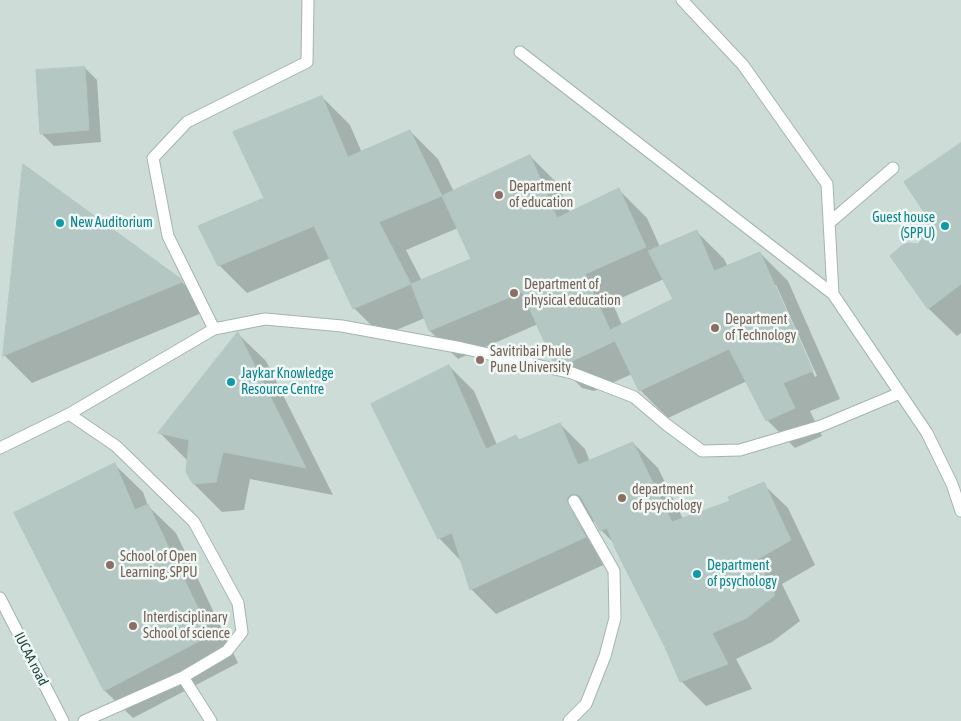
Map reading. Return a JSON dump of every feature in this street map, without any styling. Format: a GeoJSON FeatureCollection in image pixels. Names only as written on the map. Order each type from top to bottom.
{"type":"FeatureCollection","features":[{"type":"Feature","properties":{"kind":"lane"},"geometry":{"type":"LineString","coordinates":[[214,329],[168,236],[153,158],[186,122],[306,62],[308,0]]}},
{"type":"Feature","properties":{"kind":"lane"},"geometry":{"type":"LineString","coordinates":[[682,0],[743,65],[827,184],[833,294]]}},
{"type":"Feature","properties":{"kind":"lane"},"geometry":{"type":"LineString","coordinates":[[520,52],[833,294],[927,433],[952,484],[961,511]]}},
{"type":"Feature","properties":{"kind":"lane"},"geometry":{"type":"LineString","coordinates":[[829,223],[892,168]]}},
{"type":"Feature","properties":{"kind":"lane"},"geometry":{"type":"LineString","coordinates":[[0,448],[69,414],[214,329],[265,319],[342,326],[462,348],[572,374],[634,397],[702,451],[740,450],[821,426],[900,394]]}},
{"type":"Feature","properties":{"kind":"lane"},"geometry":{"type":"LineString","coordinates":[[69,414],[116,446],[194,522],[238,603],[242,632],[227,651],[182,677],[84,721]]}},
{"type":"Feature","properties":{"kind":"lane"},"geometry":{"type":"LineString","coordinates":[[569,721],[586,704],[605,656],[615,618],[614,571],[574,501]]}},
{"type":"Feature","properties":{"kind":"lane","name":"IUCAA road"},"geometry":{"type":"LineString","coordinates":[[0,598],[62,721]]}},
{"type":"Feature","properties":{"kind":"lane"},"geometry":{"type":"LineString","coordinates":[[182,677],[211,721]]}},
{"type":"Feature","properties":{"kind":"shaded area","name":"Savitribai Phule Pune University"},"geometry":{"type":"Polygon","coordinates":[[[0,0],[961,0],[961,721],[0,721],[0,0]]]}},
{"type":"Feature","properties":{"kind":"building"},"geometry":{"type":"Polygon","coordinates":[[[85,67],[89,130],[40,134],[36,70],[85,67]]]}},
{"type":"Feature","properties":{"kind":"building"},"geometry":{"type":"Polygon","coordinates":[[[322,96],[348,157],[410,130],[442,196],[379,222],[411,284],[353,309],[314,226],[218,266],[198,226],[264,198],[233,132],[322,96]]]}},
{"type":"Feature","properties":{"kind":"building","name":"Guest house (SPPU)"},"geometry":{"type":"Polygon","coordinates":[[[961,143],[961,284],[928,309],[890,256],[905,243],[919,244],[928,218],[904,182],[961,143]]]}},
{"type":"Feature","properties":{"kind":"building"},"geometry":{"type":"Polygon","coordinates":[[[530,155],[557,218],[619,188],[646,247],[585,274],[610,330],[673,299],[648,251],[697,230],[714,271],[760,252],[813,371],[783,383],[795,408],[766,421],[729,349],[639,391],[615,341],[566,364],[553,361],[522,292],[429,331],[411,284],[471,259],[442,196],[530,155]]]}},
{"type":"Feature","properties":{"kind":"building","name":"New Auditorium"},"geometry":{"type":"Polygon","coordinates":[[[23,164],[181,279],[182,282],[3,356],[23,164]]]}},
{"type":"Feature","properties":{"kind":"building","name":"Jaykar Knowledge Resource Centre"},"geometry":{"type":"Polygon","coordinates":[[[238,332],[306,468],[223,452],[216,482],[193,484],[186,472],[189,440],[158,433],[238,332]]]}},
{"type":"Feature","properties":{"kind":"building"},"geometry":{"type":"Polygon","coordinates":[[[449,365],[486,449],[516,435],[519,440],[560,423],[578,465],[633,442],[672,522],[730,501],[728,497],[764,482],[791,540],[758,559],[775,595],[747,618],[712,633],[728,664],[680,682],[607,528],[600,531],[581,497],[577,494],[570,495],[567,501],[586,537],[470,590],[452,533],[438,539],[371,404],[449,365]]]}},
{"type":"Feature","properties":{"kind":"building"},"geometry":{"type":"Polygon","coordinates":[[[115,463],[135,510],[148,504],[211,635],[104,691],[14,513],[115,463]]]}},
{"type":"Feature","properties":{"kind":"place","name":"Department of education"},"geometry":{"type":"Point","coordinates":[499,195]}},
{"type":"Feature","properties":{"kind":"place","name":"New Auditorium"},"geometry":{"type":"Point","coordinates":[60,223]}},
{"type":"Feature","properties":{"kind":"place","name":"Guest house (SPPU)"},"geometry":{"type":"Point","coordinates":[945,226]}},
{"type":"Feature","properties":{"kind":"place","name":"Department of physical education"},"geometry":{"type":"Point","coordinates":[514,293]}},
{"type":"Feature","properties":{"kind":"place","name":"Department of Technology"},"geometry":{"type":"Point","coordinates":[715,328]}},
{"type":"Feature","properties":{"kind":"place","name":"Savitribai Phule Pune University"},"geometry":{"type":"Point","coordinates":[480,360]}},
{"type":"Feature","properties":{"kind":"place","name":"Jaykar Knowledge Resource Centre"},"geometry":{"type":"Point","coordinates":[231,382]}},
{"type":"Feature","properties":{"kind":"place","name":"department of psychology"},"geometry":{"type":"Point","coordinates":[622,498]}},
{"type":"Feature","properties":{"kind":"place","name":"School of Open Learning, SPPU"},"geometry":{"type":"Point","coordinates":[110,565]}},
{"type":"Feature","properties":{"kind":"place","name":"Department of psychology"},"geometry":{"type":"Point","coordinates":[697,574]}},
{"type":"Feature","properties":{"kind":"place","name":"Interdisciplinary School of science"},"geometry":{"type":"Point","coordinates":[133,626]}}]}
